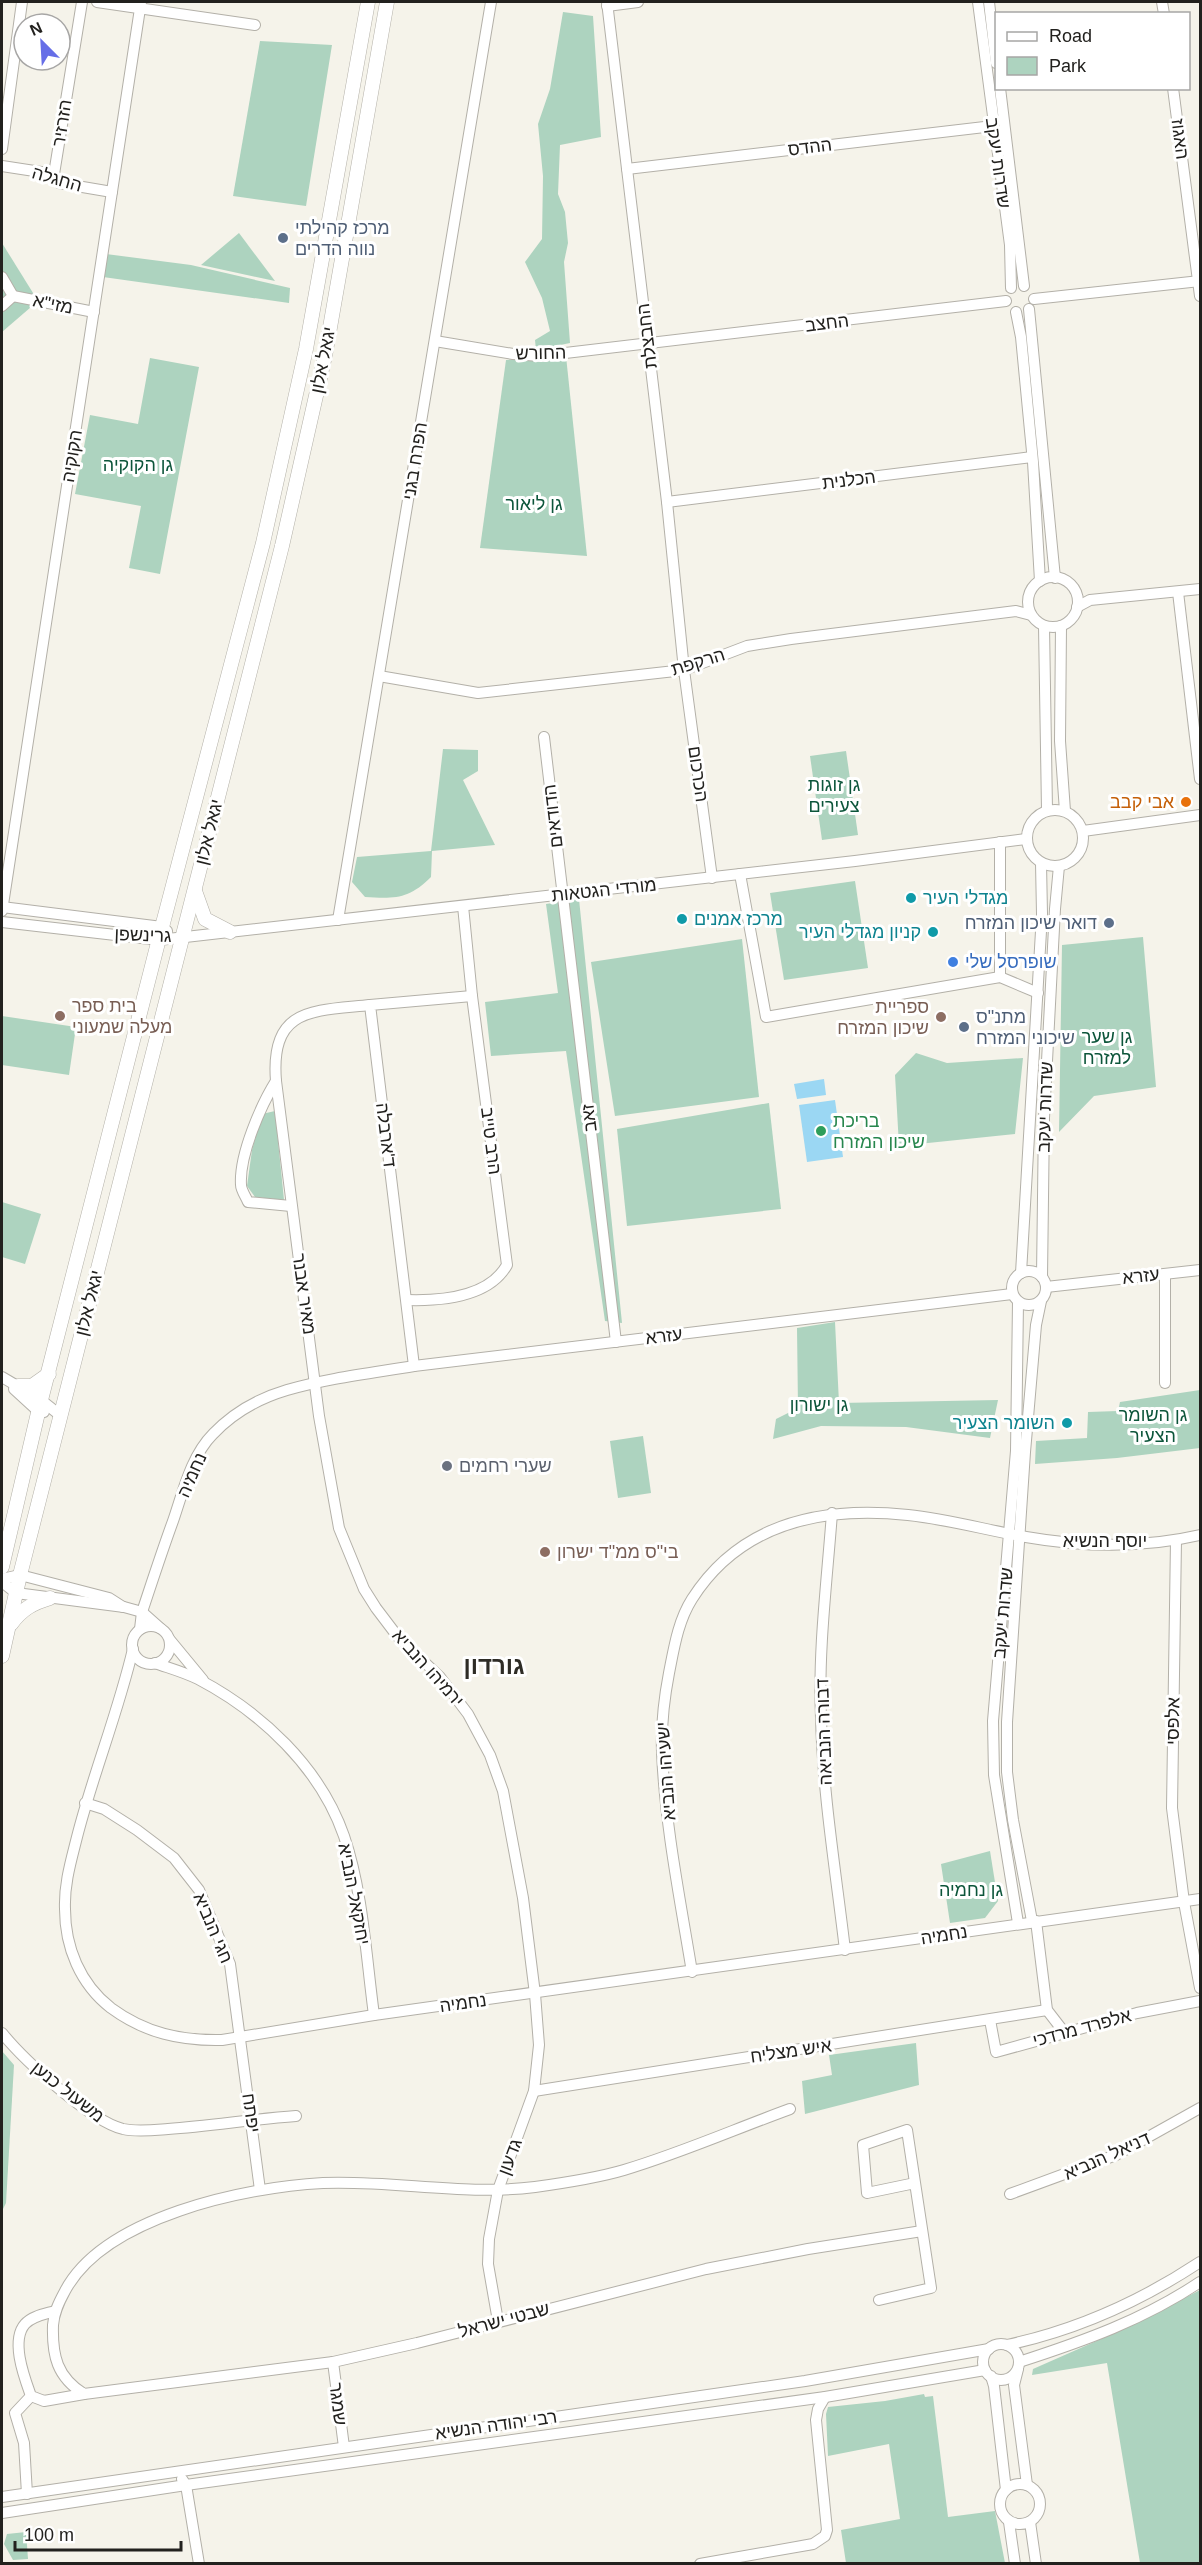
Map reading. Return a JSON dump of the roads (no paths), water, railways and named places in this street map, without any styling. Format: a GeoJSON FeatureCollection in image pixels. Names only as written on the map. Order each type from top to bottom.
{"type":"FeatureCollection","features":[{"type":"Feature","properties":{"kind":"main road","name":"יגאל אלון"},"geometry":{"type":"LineString","coordinates":[[2,1567],[40,1405],[160,934],[263,543],[306,349],[368,2]]}},
{"type":"Feature","properties":{"kind":"main road","name":"יגאל אלון"},"geometry":{"type":"LineString","coordinates":[[2,1656],[20,1575],[282,546],[325,356],[387,2]]}},
{"type":"Feature","properties":{"kind":"main road"},"geometry":{"type":"LineString","coordinates":[[195,890],[205,920],[230,932]]}},
{"type":"Feature","properties":{"kind":"main road"},"geometry":{"type":"LineString","coordinates":[[18,1386],[32,1386],[49,1374]]}},
{"type":"Feature","properties":{"kind":"main road"},"geometry":{"type":"LineString","coordinates":[[8,1628],[23,1610],[50,1598]]}},
{"type":"Feature","properties":{"kind":"street"},"geometry":{"type":"LineString","coordinates":[[2,149],[22,2]]}},
{"type":"Feature","properties":{"kind":"street","name":"הזרזיר"},"geometry":{"type":"LineString","coordinates":[[52,174],[82,2]]}},
{"type":"Feature","properties":{"kind":"street"},"geometry":{"type":"LineString","coordinates":[[97,2],[140,5],[255,26]]}},
{"type":"Feature","properties":{"kind":"street","name":"הפרח בגני"},"geometry":{"type":"LineString","coordinates":[[338,920],[491,2]]}},
{"type":"Feature","properties":{"kind":"street"},"geometry":{"type":"LineString","coordinates":[[607,4],[638,2]]}},
{"type":"Feature","properties":{"kind":"street","name":"שדרות יעקב"},"geometry":{"type":"LineString","coordinates":[[978,2],[1010,246],[1011,288]]}},
{"type":"Feature","properties":{"kind":"street"},"geometry":{"type":"LineString","coordinates":[[989,2],[995,54]]}},
{"type":"Feature","properties":{"kind":"street","name":"החבצלת"},"geometry":{"type":"LineString","coordinates":[[607,4],[667,502],[684,670]]}},
{"type":"Feature","properties":{"kind":"street","name":"הקוקיה"},"geometry":{"type":"LineString","coordinates":[[2,909],[140,5]]}},
{"type":"Feature","properties":{"kind":"street","name":"שדרות יעקב"},"geometry":{"type":"LineString","coordinates":[[1000,90],[1024,286]]}},
{"type":"Feature","properties":{"kind":"street","name":"האגוז"},"geometry":{"type":"LineString","coordinates":[[1173,90],[1200,281],[1200,296]]}},
{"type":"Feature","properties":{"kind":"street","name":"ההדס"},"geometry":{"type":"LineString","coordinates":[[627,168],[993,126]]}},
{"type":"Feature","properties":{"kind":"street","name":"החגלה"},"geometry":{"type":"LineString","coordinates":[[2,166],[52,174],[59,183],[112,192]]}},
{"type":"Feature","properties":{"kind":"street"},"geometry":{"type":"LineString","coordinates":[[2,277],[13,296],[2,306]]}},
{"type":"Feature","properties":{"kind":"street"},"geometry":{"type":"LineString","coordinates":[[1034,298],[1200,281]]}},
{"type":"Feature","properties":{"kind":"street"},"geometry":{"type":"LineString","coordinates":[[1040,581],[1022,338],[1016,312],[1006,301],[1011,288],[1024,286],[1031,290],[1034,298],[1029,309],[1055,578]]}},
{"type":"Feature","properties":{"kind":"street","name":"מזי\"א"},"geometry":{"type":"LineString","coordinates":[[13,296],[94,312]]}},
{"type":"Feature","properties":{"kind":"street","name":"החצב"},"geometry":{"type":"LineString","coordinates":[[648,344],[1006,301]]}},
{"type":"Feature","properties":{"kind":"street"},"geometry":{"type":"LineString","coordinates":[[1016,312],[1029,309]]}},
{"type":"Feature","properties":{"kind":"street","name":"החורש"},"geometry":{"type":"LineString","coordinates":[[435,341],[513,354],[540,356],[648,344]]}},
{"type":"Feature","properties":{"kind":"street","name":"הכלנית"},"geometry":{"type":"LineString","coordinates":[[667,502],[1032,457]]}},
{"type":"Feature","properties":{"kind":"street"},"geometry":{"type":"LineString","coordinates":[[1016,611],[1028,600],[1034,586],[1040,581],[1055,578],[1069,584],[1076,595],[1077,607],[1074,615],[1061,626],[1044,626],[1031,615],[1028,600]]}},
{"type":"Feature","properties":{"kind":"street"},"geometry":{"type":"LineString","coordinates":[[1077,607],[1090,600],[1200,589]]}},
{"type":"Feature","properties":{"kind":"street"},"geometry":{"type":"LineString","coordinates":[[1178,592],[1200,779]]}},
{"type":"Feature","properties":{"kind":"street"},"geometry":{"type":"LineString","coordinates":[[1076,595],[1090,600]]}},
{"type":"Feature","properties":{"kind":"street","name":"הרקפת"},"geometry":{"type":"LineString","coordinates":[[379,676],[478,693],[684,670],[747,646],[1016,611],[1031,615]]}},
{"type":"Feature","properties":{"kind":"street"},"geometry":{"type":"LineString","coordinates":[[1044,626],[1047,810]]}},
{"type":"Feature","properties":{"kind":"street"},"geometry":{"type":"LineString","coordinates":[[1061,626],[1060,741],[1065,811]]}},
{"type":"Feature","properties":{"kind":"street","name":"הכרכום"},"geometry":{"type":"LineString","coordinates":[[684,670],[712,878]]}},
{"type":"Feature","properties":{"kind":"street","name":"הדודאים"},"geometry":{"type":"LineString","coordinates":[[544,737],[563,895]]}},
{"type":"Feature","properties":{"kind":"street"},"geometry":{"type":"LineString","coordinates":[[1047,810],[1065,811],[1079,823],[1083,831],[1083,841],[1076,857],[1059,866],[1041,863],[1030,853],[1026,839],[1032,821],[1047,810]]}},
{"type":"Feature","properties":{"kind":"street"},"geometry":{"type":"LineString","coordinates":[[1083,831],[1200,815]]}},
{"type":"Feature","properties":{"kind":"street","name":"מורדי הגטאות"},"geometry":{"type":"LineString","coordinates":[[181,938],[712,878],[1026,839]]}},
{"type":"Feature","properties":{"kind":"street"},"geometry":{"type":"LineString","coordinates":[[1000,842],[1000,977]]}},
{"type":"Feature","properties":{"kind":"street","name":"שדרות יעקב"},"geometry":{"type":"LineString","coordinates":[[1021,1273],[1042,914],[1041,863]]}},
{"type":"Feature","properties":{"kind":"street","name":"שדרות יעקב"},"geometry":{"type":"LineString","coordinates":[[1044,1282],[1044,1118],[1059,866]]}},
{"type":"Feature","properties":{"kind":"street"},"geometry":{"type":"LineString","coordinates":[[741,874],[766,1017],[1000,977],[1038,993]]}},
{"type":"Feature","properties":{"kind":"street","name":"זאב"},"geometry":{"type":"LineString","coordinates":[[563,895],[616,1342]]}},
{"type":"Feature","properties":{"kind":"street","name":"הרב טייב"},"geometry":{"type":"LineString","coordinates":[[407,1300],[425,1300],[472,1292],[491,1284],[501,1275],[507,1265],[472,996],[463,906]]}},
{"type":"Feature","properties":{"kind":"street","name":"גרינשפן"},"geometry":{"type":"LineString","coordinates":[[2,909],[181,938]]}},
{"type":"Feature","properties":{"kind":"street","name":"גרינשפן"},"geometry":{"type":"LineString","coordinates":[[2,922],[160,934]]}},
{"type":"Feature","properties":{"kind":"street"},"geometry":{"type":"LineString","coordinates":[[370,1005],[472,996]]}},
{"type":"Feature","properties":{"kind":"street","name":"מאיר אבנר"},"geometry":{"type":"LineString","coordinates":[[316,1383],[291,1206],[275,1058],[278,1041],[290,1024],[313,1011],[370,1005]]}},
{"type":"Feature","properties":{"kind":"street","name":"ד'ארבלה"},"geometry":{"type":"LineString","coordinates":[[370,1005],[414,1366]]}},
{"type":"Feature","properties":{"kind":"street","name":"מאיר אבנר"},"geometry":{"type":"LineString","coordinates":[[276,1081],[265,1098],[253,1129],[241,1186],[248,1202],[291,1206]]}},
{"type":"Feature","properties":{"kind":"street","name":"עזרא"},"geometry":{"type":"LineString","coordinates":[[1044,1282],[1200,1270]]}},
{"type":"Feature","properties":{"kind":"street"},"geometry":{"type":"LineString","coordinates":[[1032,1271],[1044,1282],[1041,1301],[1032,1305],[1015,1298],[1014,1280],[1021,1273],[1032,1271]]}},
{"type":"Feature","properties":{"kind":"street"},"geometry":{"type":"LineString","coordinates":[[1165,1274],[1165,1383]]}},
{"type":"Feature","properties":{"kind":"street","name":"שדרות יעקב"},"geometry":{"type":"LineString","coordinates":[[1015,1298],[1015,1535],[1007,1772],[1012,1820],[1034,1921],[1047,2010]]}},
{"type":"Feature","properties":{"kind":"street","name":"עזרא"},"geometry":{"type":"LineString","coordinates":[[316,1383],[414,1366],[1015,1298]]}},
{"type":"Feature","properties":{"kind":"street","name":"שדרות יעקב"},"geometry":{"type":"LineString","coordinates":[[1018,1923],[994,1775],[993,1721],[1036,1325],[1041,1301]]}},
{"type":"Feature","properties":{"kind":"street"},"geometry":{"type":"LineString","coordinates":[[2,1378],[40,1405],[61,1416]]}},
{"type":"Feature","properties":{"kind":"street"},"geometry":{"type":"LineString","coordinates":[[2,1378],[18,1386],[40,1405]]}},
{"type":"Feature","properties":{"kind":"street","name":"נחמיה"},"geometry":{"type":"LineString","coordinates":[[140,1629],[142,1612],[190,1473],[211,1435],[252,1404],[287,1390],[316,1383]]}},
{"type":"Feature","properties":{"kind":"street","name":"ירמיהו הנביא"},"geometry":{"type":"LineString","coordinates":[[316,1383],[333,1507],[339,1528],[364,1589],[398,1636],[440,1677],[468,1714],[490,1755],[503,1791],[524,1898],[536,1994]]}},
{"type":"Feature","properties":{"kind":"street","name":"ישעיהו הנביא"},"geometry":{"type":"LineString","coordinates":[[692,1972],[674,1862],[662,1752],[663,1710],[676,1636],[691,1600],[714,1571],[737,1550],[767,1532],[798,1520],[832,1513],[848,1511],[909,1515],[1015,1535]]}},
{"type":"Feature","properties":{"kind":"street","name":"דבורה הנביאה"},"geometry":{"type":"LineString","coordinates":[[832,1513],[824,1616],[820,1716],[845,1950]]}},
{"type":"Feature","properties":{"kind":"street","name":"יוסף הנשיא"},"geometry":{"type":"LineString","coordinates":[[1015,1535],[1089,1545],[1176,1540],[1200,1535]]}},
{"type":"Feature","properties":{"kind":"street","name":"אלפסי"},"geometry":{"type":"LineString","coordinates":[[1176,1540],[1172,1808],[1184,1902],[1200,1988]]}},
{"type":"Feature","properties":{"kind":"street"},"geometry":{"type":"LineString","coordinates":[[2,1580],[20,1575],[109,1598],[123,1607]]}},
{"type":"Feature","properties":{"kind":"street"},"geometry":{"type":"LineString","coordinates":[[2,1580],[16,1593],[123,1607],[142,1612],[160,1628],[170,1640],[169,1652],[161,1661],[144,1662],[135,1655],[133,1638],[140,1629],[150,1626],[160,1628]]}},
{"type":"Feature","properties":{"kind":"street","name":"יחזקאל הנביא"},"geometry":{"type":"LineString","coordinates":[[170,1640],[207,1684]]}},
{"type":"Feature","properties":{"kind":"street","name":"נחמיה"},"geometry":{"type":"LineString","coordinates":[[133,1649],[127,1676],[86,1803],[67,1878],[65,1896],[67,1938],[81,1974],[107,2005],[124,2017],[156,2032],[199,2041],[240,2037],[374,2015],[1200,1899]]}},
{"type":"Feature","properties":{"kind":"street","name":"יחזקאל הנביא"},"geometry":{"type":"LineString","coordinates":[[155,1663],[207,1684],[231,1698],[275,1733],[308,1771],[333,1811],[350,1858],[374,2015]]}},
{"type":"Feature","properties":{"kind":"street","name":"חגי הנביא"},"geometry":{"type":"LineString","coordinates":[[86,1803],[104,1809],[174,1858],[199,1890],[230,1964],[240,2037]]}},
{"type":"Feature","properties":{"kind":"street","name":"גדעון"},"geometry":{"type":"LineString","coordinates":[[498,2321],[488,2264],[489,2239],[498,2190],[534,2091],[539,2045],[536,1994]]}},
{"type":"Feature","properties":{"kind":"street","name":"אלפרד מרדכי"},"geometry":{"type":"LineString","coordinates":[[990,2020],[996,2052],[1137,2013],[1200,2001]]}},
{"type":"Feature","properties":{"kind":"street"},"geometry":{"type":"LineString","coordinates":[[1047,2010],[1064,2032]]}},
{"type":"Feature","properties":{"kind":"street","name":"איש מצליח"},"geometry":{"type":"LineString","coordinates":[[534,2091],[1047,2010]]}},
{"type":"Feature","properties":{"kind":"street","name":"משעול כנען"},"geometry":{"type":"LineString","coordinates":[[2,2033],[15,2049],[64,2092],[108,2123],[124,2129],[206,2127],[296,2116]]}},
{"type":"Feature","properties":{"kind":"street","name":"יפתח"},"geometry":{"type":"LineString","coordinates":[[240,2037],[260,2190]]}},
{"type":"Feature","properties":{"kind":"street","name":"דניאל הנביא"},"geometry":{"type":"LineString","coordinates":[[1010,2194],[1116,2155],[1200,2108]]}},
{"type":"Feature","properties":{"kind":"street"},"geometry":{"type":"LineString","coordinates":[[84,2394],[70,2385],[58,2367],[53,2349],[55,2311],[73,2277],[97,2251],[132,2231],[215,2200],[260,2190],[322,2183],[382,2182],[498,2190],[536,2187],[623,2170],[790,2109]]}},
{"type":"Feature","properties":{"kind":"street"},"geometry":{"type":"LineString","coordinates":[[879,2300],[931,2288],[907,2130],[863,2145],[867,2193],[915,2183]]}},
{"type":"Feature","properties":{"kind":"street","name":"שבטי ישראל"},"geometry":{"type":"LineString","coordinates":[[31,2396],[44,2401],[333,2361],[417,2343],[706,2269],[808,2249],[922,2231]]}},
{"type":"Feature","properties":{"kind":"street"},"geometry":{"type":"LineString","coordinates":[[1006,2490],[994,2386],[984,2359],[990,2349],[997,2345],[1007,2345],[1079,2325],[1123,2307],[1200,2262]]}},
{"type":"Feature","properties":{"kind":"street"},"geometry":{"type":"LineString","coordinates":[[988,2373],[1006,2379],[1018,2365],[1108,2332],[1200,2282]]}},
{"type":"Feature","properties":{"kind":"street"},"geometry":{"type":"LineString","coordinates":[[27,2494],[24,2443],[15,2413],[31,2396],[20,2360],[22,2330],[25,2324],[38,2315],[55,2311]]}},
{"type":"Feature","properties":{"kind":"street"},"geometry":{"type":"LineString","coordinates":[[1007,2345],[1016,2352],[1018,2365],[1014,2385],[1027,2485]]}},
{"type":"Feature","properties":{"kind":"street","name":"רבי יהודה הנשיא"},"geometry":{"type":"LineString","coordinates":[[2,2497],[805,2381],[990,2349]]}},
{"type":"Feature","properties":{"kind":"street","name":"שמגר"},"geometry":{"type":"LineString","coordinates":[[333,2361],[344,2447]]}},
{"type":"Feature","properties":{"kind":"street","name":"רבי יהודה הנשיא"},"geometry":{"type":"LineString","coordinates":[[2,2513],[186,2485],[988,2373]]}},
{"type":"Feature","properties":{"kind":"street"},"geometry":{"type":"LineString","coordinates":[[700,2564],[813,2544],[825,2535],[827,2530],[816,2420],[818,2409],[825,2397]]}},
{"type":"Feature","properties":{"kind":"street"},"geometry":{"type":"LineString","coordinates":[[186,2485],[195,2469]]}},
{"type":"Feature","properties":{"kind":"street"},"geometry":{"type":"LineString","coordinates":[[175,2472],[186,2485],[199,2564]]}},
{"type":"Feature","properties":{"kind":"street"},"geometry":{"type":"LineString","coordinates":[[1010,2522],[1023,2524],[1030,2522],[1038,2513],[1040,2502],[1036,2492],[1027,2485],[1016,2485],[1006,2490],[1001,2498],[1000,2507],[1010,2522],[1015,2564]]}},
{"type":"Feature","properties":{"kind":"street"},"geometry":{"type":"LineString","coordinates":[[1030,2522],[1036,2564]]}},
{"type":"Feature","properties":{"kind":"water"},"geometry":{"type":"Polygon","coordinates":[[[824,1079],[826,1095],[797,1099],[794,1084],[824,1079]]]}},
{"type":"Feature","properties":{"kind":"water","name":"בריכת שיכון המזרח"},"geometry":{"type":"Polygon","coordinates":[[[835,1100],[843,1157],[807,1162],[799,1105],[835,1100]]]}},
{"type":"Feature","properties":{"kind":"place","name":"מרכז קהילתי נווה הדרים"},"geometry":{"type":"Point","coordinates":[283,238]}},
{"type":"Feature","properties":{"kind":"place","name":"אבי קבב"},"geometry":{"type":"Point","coordinates":[1186,802]}},
{"type":"Feature","properties":{"kind":"place","name":"מגדלי העיר"},"geometry":{"type":"Point","coordinates":[911,898]}},
{"type":"Feature","properties":{"kind":"place","name":"מרכז אמנים"},"geometry":{"type":"Point","coordinates":[682,919]}},
{"type":"Feature","properties":{"kind":"place","name":"דואר שיכון המזרח"},"geometry":{"type":"Point","coordinates":[1109,923]}},
{"type":"Feature","properties":{"kind":"place","name":"קניון מגדלי העיר"},"geometry":{"type":"Point","coordinates":[933,932]}},
{"type":"Feature","properties":{"kind":"place","name":"שופרסל שלי"},"geometry":{"type":"Point","coordinates":[953,962]}},
{"type":"Feature","properties":{"kind":"place","name":"בית ספר מעלה שמעוני"},"geometry":{"type":"Point","coordinates":[60,1016]}},
{"type":"Feature","properties":{"kind":"place","name":"ספריית שיכון המזרח"},"geometry":{"type":"Point","coordinates":[941,1017]}},
{"type":"Feature","properties":{"kind":"place","name":"מתנ\"ס שיכוני המזרח"},"geometry":{"type":"Point","coordinates":[964,1027]}},
{"type":"Feature","properties":{"kind":"place","name":"בריכת שיכון המזרח"},"geometry":{"type":"Point","coordinates":[821,1131]}},
{"type":"Feature","properties":{"kind":"place","name":"השומר הצעיר"},"geometry":{"type":"Point","coordinates":[1067,1423]}},
{"type":"Feature","properties":{"kind":"place","name":"שערי רחמים"},"geometry":{"type":"Point","coordinates":[447,1466]}},
{"type":"Feature","properties":{"kind":"place","name":"בי\"ס ממ\"ד ישרון"},"geometry":{"type":"Point","coordinates":[545,1552]}},
{"type":"Feature","properties":{"kind":"district","name":"גורדון"},"geometry":{"type":"Point","coordinates":[494,1666]}},
{"type":"Feature","properties":{"kind":"park label","name":"גן הקוקיה"},"geometry":{"type":"Point","coordinates":[138,465]}},
{"type":"Feature","properties":{"kind":"park label","name":"גן ליאור"},"geometry":{"type":"Point","coordinates":[534,504]}},
{"type":"Feature","properties":{"kind":"park label","name":"גן זוגות צעירים"},"geometry":{"type":"Point","coordinates":[834,795]}},
{"type":"Feature","properties":{"kind":"park label","name":"גן שער למזרח"},"geometry":{"type":"Point","coordinates":[1107,1047]}},
{"type":"Feature","properties":{"kind":"park label","name":"גן ישורון"},"geometry":{"type":"Point","coordinates":[819,1405]}},
{"type":"Feature","properties":{"kind":"park label","name":"גן השומר הצעיר"},"geometry":{"type":"Point","coordinates":[1153,1425]}},
{"type":"Feature","properties":{"kind":"park label","name":"גן נחמיה"},"geometry":{"type":"Point","coordinates":[971,1890]}}]}
